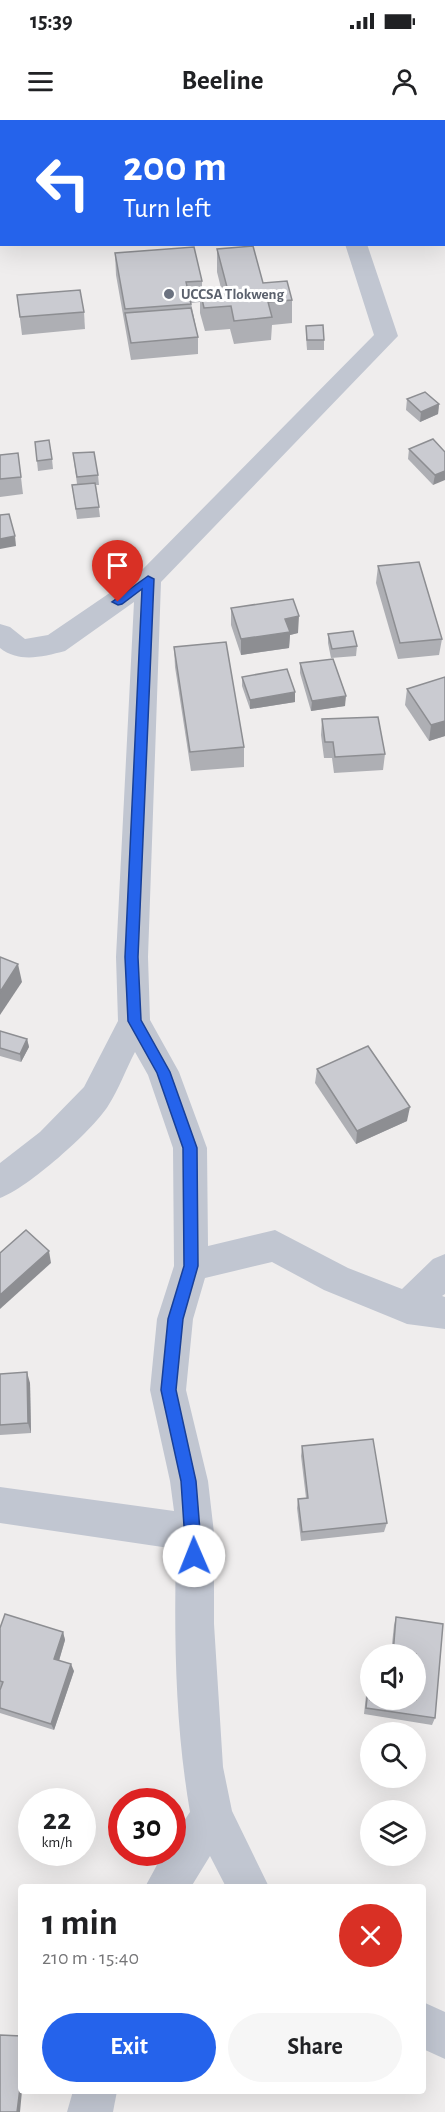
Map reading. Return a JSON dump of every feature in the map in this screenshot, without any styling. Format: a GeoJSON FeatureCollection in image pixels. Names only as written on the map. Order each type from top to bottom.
{"type":"FeatureCollection","features":[{"type":"Feature","properties":{"kind":"street"},"geometry":{"type":"LineString","coordinates":[[0,634],[20,650],[55,644],[148,579],[386,336],[357,246]]}},
{"type":"Feature","properties":{"kind":"street"},"geometry":{"type":"LineString","coordinates":[[148,579],[132,957],[134,1021],[163,1072],[190,1148],[191,1266],[175,1319],[168,1390],[189,1481],[195,1533],[194,1624],[203,1767],[212,1816],[246,1884]]}},
{"type":"Feature","properties":{"kind":"street"},"geometry":{"type":"LineString","coordinates":[[0,1183],[52,1142],[96,1097],[134,1021]]}},
{"type":"Feature","properties":{"kind":"street"},"geometry":{"type":"LineString","coordinates":[[191,1266],[275,1245],[336,1279],[407,1308],[445,1313]]}},
{"type":"Feature","properties":{"kind":"street"},"geometry":{"type":"LineString","coordinates":[[407,1308],[445,1270]]}},
{"type":"Feature","properties":{"kind":"street"},"geometry":{"type":"LineString","coordinates":[[0,1505],[195,1533]]}},
{"type":"Feature","properties":{"kind":"street"},"geometry":{"type":"LineString","coordinates":[[168,1884],[212,1816]]}},
{"type":"Feature","properties":{"kind":"street"},"geometry":{"type":"LineString","coordinates":[[426,2026],[445,2037]]}},
{"type":"Feature","properties":{"kind":"street"},"geometry":{"type":"LineString","coordinates":[[90,2112],[94,2094]]}},
{"type":"Feature","properties":{"kind":"building"},"geometry":{"type":"Polygon","coordinates":[[[253,246],[263,283],[287,281],[292,300],[268,302],[272,317],[234,321],[231,306],[204,308],[200,290],[227,287],[217,249],[253,246]]]}},
{"type":"Feature","properties":{"kind":"building"},"geometry":{"type":"Polygon","coordinates":[[[194,247],[202,281],[186,282],[191,304],[125,309],[115,253],[194,247]]]}},
{"type":"Feature","properties":{"kind":"building"},"geometry":{"type":"Polygon","coordinates":[[[80,290],[84,312],[20,317],[17,295],[80,290]]]}},
{"type":"Feature","properties":{"kind":"building"},"geometry":{"type":"Polygon","coordinates":[[[191,308],[198,337],[131,343],[125,313],[191,308]]]}},
{"type":"Feature","properties":{"kind":"building"},"geometry":{"type":"Polygon","coordinates":[[[323,325],[324,340],[307,340],[306,326],[323,325]]]}},
{"type":"Feature","properties":{"kind":"building"},"geometry":{"type":"Polygon","coordinates":[[[425,392],[439,404],[421,412],[407,399],[425,392]]]}},
{"type":"Feature","properties":{"kind":"building"},"geometry":{"type":"Polygon","coordinates":[[[433,439],[445,452],[445,471],[435,475],[409,449],[433,439]]]}},
{"type":"Feature","properties":{"kind":"building"},"geometry":{"type":"Polygon","coordinates":[[[49,440],[52,459],[37,461],[35,442],[49,440]]]}},
{"type":"Feature","properties":{"kind":"building"},"geometry":{"type":"Polygon","coordinates":[[[94,452],[98,475],[77,477],[73,453],[94,452]]]}},
{"type":"Feature","properties":{"kind":"building"},"geometry":{"type":"Polygon","coordinates":[[[18,453],[21,477],[0,479],[0,455],[18,453]]]}},
{"type":"Feature","properties":{"kind":"building"},"geometry":{"type":"Polygon","coordinates":[[[95,483],[99,507],[76,509],[72,485],[95,483]]]}},
{"type":"Feature","properties":{"kind":"building"},"geometry":{"type":"Polygon","coordinates":[[[9,514],[15,536],[0,539],[0,515],[9,514]]]}},
{"type":"Feature","properties":{"kind":"building"},"geometry":{"type":"Polygon","coordinates":[[[419,562],[442,639],[400,643],[378,566],[419,562]]]}},
{"type":"Feature","properties":{"kind":"building"},"geometry":{"type":"Polygon","coordinates":[[[293,599],[299,616],[285,619],[290,632],[241,639],[231,608],[293,599]]]}},
{"type":"Feature","properties":{"kind":"building"},"geometry":{"type":"Polygon","coordinates":[[[353,631],[357,646],[332,649],[328,634],[353,631]]]}},
{"type":"Feature","properties":{"kind":"building"},"geometry":{"type":"Polygon","coordinates":[[[226,642],[244,747],[190,752],[174,647],[226,642]]]}},
{"type":"Feature","properties":{"kind":"building"},"geometry":{"type":"Polygon","coordinates":[[[333,659],[346,696],[312,701],[300,663],[333,659]]]}},
{"type":"Feature","properties":{"kind":"building"},"geometry":{"type":"Polygon","coordinates":[[[287,669],[295,692],[250,700],[242,677],[287,669]]]}},
{"type":"Feature","properties":{"kind":"building"},"geometry":{"type":"Polygon","coordinates":[[[445,677],[445,721],[431,725],[407,689],[445,677]]]}},
{"type":"Feature","properties":{"kind":"building"},"geometry":{"type":"Polygon","coordinates":[[[378,717],[385,754],[335,757],[333,742],[325,742],[322,719],[378,717]]]}},
{"type":"Feature","properties":{"kind":"building"},"geometry":{"type":"Polygon","coordinates":[[[0,957],[18,964],[0,992],[0,957]]]}},
{"type":"Feature","properties":{"kind":"building"},"geometry":{"type":"Polygon","coordinates":[[[0,1031],[27,1039],[20,1054],[0,1048],[0,1031]]]}},
{"type":"Feature","properties":{"kind":"building"},"geometry":{"type":"Polygon","coordinates":[[[368,1046],[410,1107],[357,1131],[317,1069],[368,1046]]]}},
{"type":"Feature","properties":{"kind":"building"},"geometry":{"type":"Polygon","coordinates":[[[26,1230],[49,1251],[0,1295],[0,1253],[26,1230]]]}},
{"type":"Feature","properties":{"kind":"building"},"geometry":{"type":"Polygon","coordinates":[[[27,1372],[28,1423],[0,1425],[0,1374],[27,1372]]]}},
{"type":"Feature","properties":{"kind":"building"},"geometry":{"type":"Polygon","coordinates":[[[373,1439],[387,1523],[302,1532],[298,1499],[308,1498],[302,1446],[373,1439]]]}},
{"type":"Feature","properties":{"kind":"building"},"geometry":{"type":"Polygon","coordinates":[[[5,1614],[63,1632],[54,1659],[71,1664],[51,1724],[0,1708],[0,1690],[3,1682],[0,1681],[0,1628],[5,1614]]]}},
{"type":"Feature","properties":{"kind":"building"},"geometry":{"type":"Polygon","coordinates":[[[396,1617],[443,1624],[435,1718],[380,1710],[426,1710],[426,1644],[394,1644],[396,1617]]]}},
{"type":"Feature","properties":{"kind":"building"},"geometry":{"type":"Polygon","coordinates":[[[0,2035],[18,2036],[19,2094],[17,2112],[0,2112],[0,2035]]]}},
{"type":"Feature","properties":{"kind":"place","name":"UCCSA Tlokweng"},"geometry":{"type":"Point","coordinates":[169,294]}},
{"type":"Feature","properties":{"kind":"route"},"geometry":{"type":"LineString","coordinates":[[118,602],[148,579],[132,957],[134,1021],[163,1072],[190,1148],[191,1266],[175,1319],[168,1390],[189,1481],[195,1533],[194,1556]]}}]}
